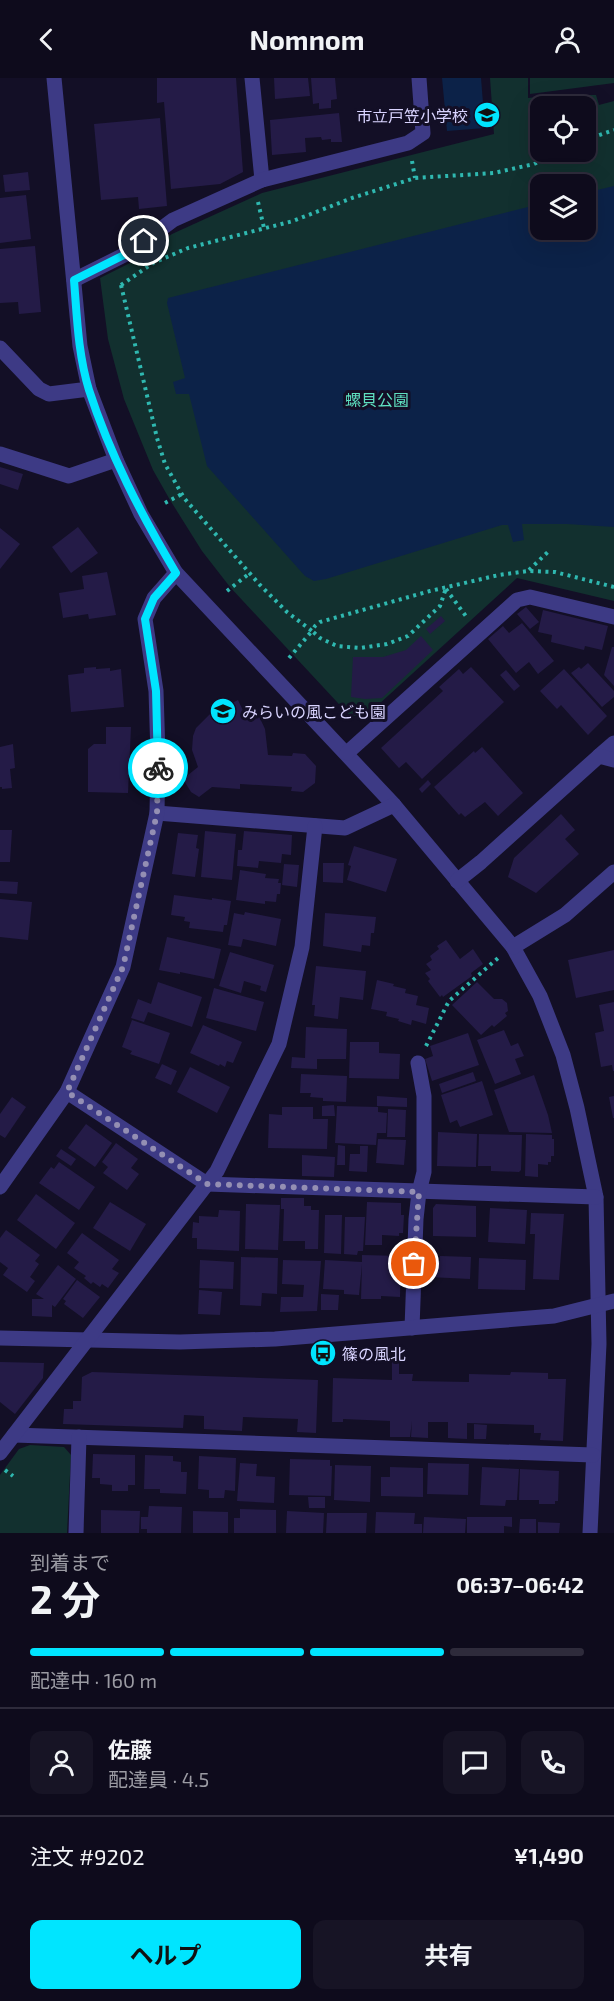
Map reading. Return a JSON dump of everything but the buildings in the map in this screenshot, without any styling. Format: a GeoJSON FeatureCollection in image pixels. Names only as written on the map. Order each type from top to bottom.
{"type":"FeatureCollection","features":[{"type":"Feature","properties":{"kind":"street"},"geometry":{"type":"LineString","coordinates":[[54,78],[80,346],[89,389],[116,460],[141,514],[176,573],[394,805],[513,947],[540,996],[563,1055],[596,1197],[599,1344],[590,1533]]}},
{"type":"Feature","properties":{"kind":"street"},"geometry":{"type":"LineString","coordinates":[[252,78],[262,180]]}},
{"type":"Feature","properties":{"kind":"street"},"geometry":{"type":"LineString","coordinates":[[74,280],[130,252],[173,220],[262,180],[408,143],[423,133],[419,78]]}},
{"type":"Feature","properties":{"kind":"street"},"geometry":{"type":"LineString","coordinates":[[0,348],[32,383],[49,394],[89,389]]}},
{"type":"Feature","properties":{"kind":"street"},"geometry":{"type":"LineString","coordinates":[[0,454],[69,476],[116,460]]}},
{"type":"Feature","properties":{"kind":"street"},"geometry":{"type":"LineString","coordinates":[[0,1187],[67,1092],[123,967],[157,813],[156,691],[145,619],[154,598],[176,573]]}},
{"type":"Feature","properties":{"kind":"street"},"geometry":{"type":"LineString","coordinates":[[347,753],[517,600],[530,597],[614,617]]}},
{"type":"Feature","properties":{"kind":"street"},"geometry":{"type":"LineString","coordinates":[[457,881],[607,758],[614,743]]}},
{"type":"Feature","properties":{"kind":"street"},"geometry":{"type":"LineString","coordinates":[[157,813],[345,828],[394,805]]}},
{"type":"Feature","properties":{"kind":"street"},"geometry":{"type":"LineString","coordinates":[[0,1453],[217,1171],[279,1044],[303,947],[315,826]]}},
{"type":"Feature","properties":{"kind":"street"},"geometry":{"type":"LineString","coordinates":[[513,947],[565,915],[614,872]]}},
{"type":"Feature","properties":{"kind":"street"},"geometry":{"type":"LineString","coordinates":[[412,1328],[416,1219],[424,1172],[424,1096],[418,1063]]}},
{"type":"Feature","properties":{"kind":"street"},"geometry":{"type":"LineString","coordinates":[[67,1092],[207,1184],[596,1197]]}},
{"type":"Feature","properties":{"kind":"street"},"geometry":{"type":"LineString","coordinates":[[0,1338],[180,1342],[263,1339],[554,1316],[614,1301]]}},
{"type":"Feature","properties":{"kind":"street"},"geometry":{"type":"LineString","coordinates":[[14,1435],[593,1455]]}},
{"type":"Feature","properties":{"kind":"street"},"geometry":{"type":"LineString","coordinates":[[76,1533],[79,1437]]}},
{"type":"Feature","properties":{"kind":"path"},"geometry":{"type":"LineString","coordinates":[[596,136],[614,130]]}},
{"type":"Feature","properties":{"kind":"path"},"geometry":{"type":"LineString","coordinates":[[446,588],[440,606],[408,636],[387,644],[360,648],[337,646],[320,638],[287,612],[182,494],[165,464],[121,285],[153,263],[188,248],[294,221],[404,181],[415,178],[494,173],[538,162]]}},
{"type":"Feature","properties":{"kind":"path"},"geometry":{"type":"LineString","coordinates":[[165,503],[182,494]]}},
{"type":"Feature","properties":{"kind":"path"},"geometry":{"type":"LineString","coordinates":[[528,571],[550,550]]}},
{"type":"Feature","properties":{"kind":"path"},"geometry":{"type":"LineString","coordinates":[[289,658],[320,622],[499,575],[528,571],[555,572],[614,587]]}},
{"type":"Feature","properties":{"kind":"path"},"geometry":{"type":"LineString","coordinates":[[227,591],[250,573]]}},
{"type":"Feature","properties":{"kind":"path"},"geometry":{"type":"LineString","coordinates":[[446,588],[472,625]]}},
{"type":"Feature","properties":{"kind":"path"},"geometry":{"type":"LineString","coordinates":[[418,1063],[449,1001],[490,964],[513,947]]}},
{"type":"Feature","properties":{"kind":"path"},"geometry":{"type":"LineString","coordinates":[[4,1469],[13,1476]]}},
{"type":"Feature","properties":{"kind":"green space","name":"螺貝公園"},"geometry":{"type":"Polygon","coordinates":[[[490,78],[528,78],[530,162],[596,162],[596,96],[547,96],[596,95],[599,105],[614,101],[614,601],[517,578],[366,716],[350,716],[230,587],[202,551],[153,470],[124,399],[108,339],[100,278],[132,262],[172,234],[262,193],[494,134],[490,78]]]}},
{"type":"Feature","properties":{"kind":"green space"},"geometry":{"type":"Polygon","coordinates":[[[530,78],[614,78],[614,83],[530,94],[530,78]]]}},
{"type":"Feature","properties":{"kind":"green space"},"geometry":{"type":"Polygon","coordinates":[[[30,1445],[64,1447],[71,1455],[67,1533],[0,1533],[0,1475],[19,1449],[30,1445]]]}},
{"type":"Feature","properties":{"kind":"water"},"geometry":{"type":"Polygon","coordinates":[[[442,78],[481,78],[485,128],[447,131],[442,78]]]}},
{"type":"Feature","properties":{"kind":"water"},"geometry":{"type":"Polygon","coordinates":[[[614,186],[614,527],[522,524],[524,540],[513,542],[508,525],[502,525],[326,579],[314,581],[305,576],[207,466],[189,394],[176,394],[173,382],[185,378],[167,303],[168,298],[530,207],[530,240],[596,240],[596,190],[614,186]]]}},
{"type":"Feature","properties":{"kind":"way so far"},"geometry":{"type":"LineString","coordinates":[[158,768],[157,813],[123,967],[67,1092],[207,1184],[419,1192],[414,1264]]}},
{"type":"Feature","properties":{"kind":"place","name":"市立戸笠小学校"},"geometry":{"type":"Point","coordinates":[487,115]}},
{"type":"Feature","properties":{"kind":"place","name":"みらいの風こども園"},"geometry":{"type":"Point","coordinates":[223,711]}},
{"type":"Feature","properties":{"kind":"place","name":"篠の風北"},"geometry":{"type":"Point","coordinates":[323,1353]}},
{"type":"Feature","properties":{"kind":"route"},"geometry":{"type":"LineString","coordinates":[[144,241],[130,252],[74,280],[80,346],[89,389],[116,460],[141,514],[176,573],[154,598],[145,619],[156,691],[158,768]]}}]}
